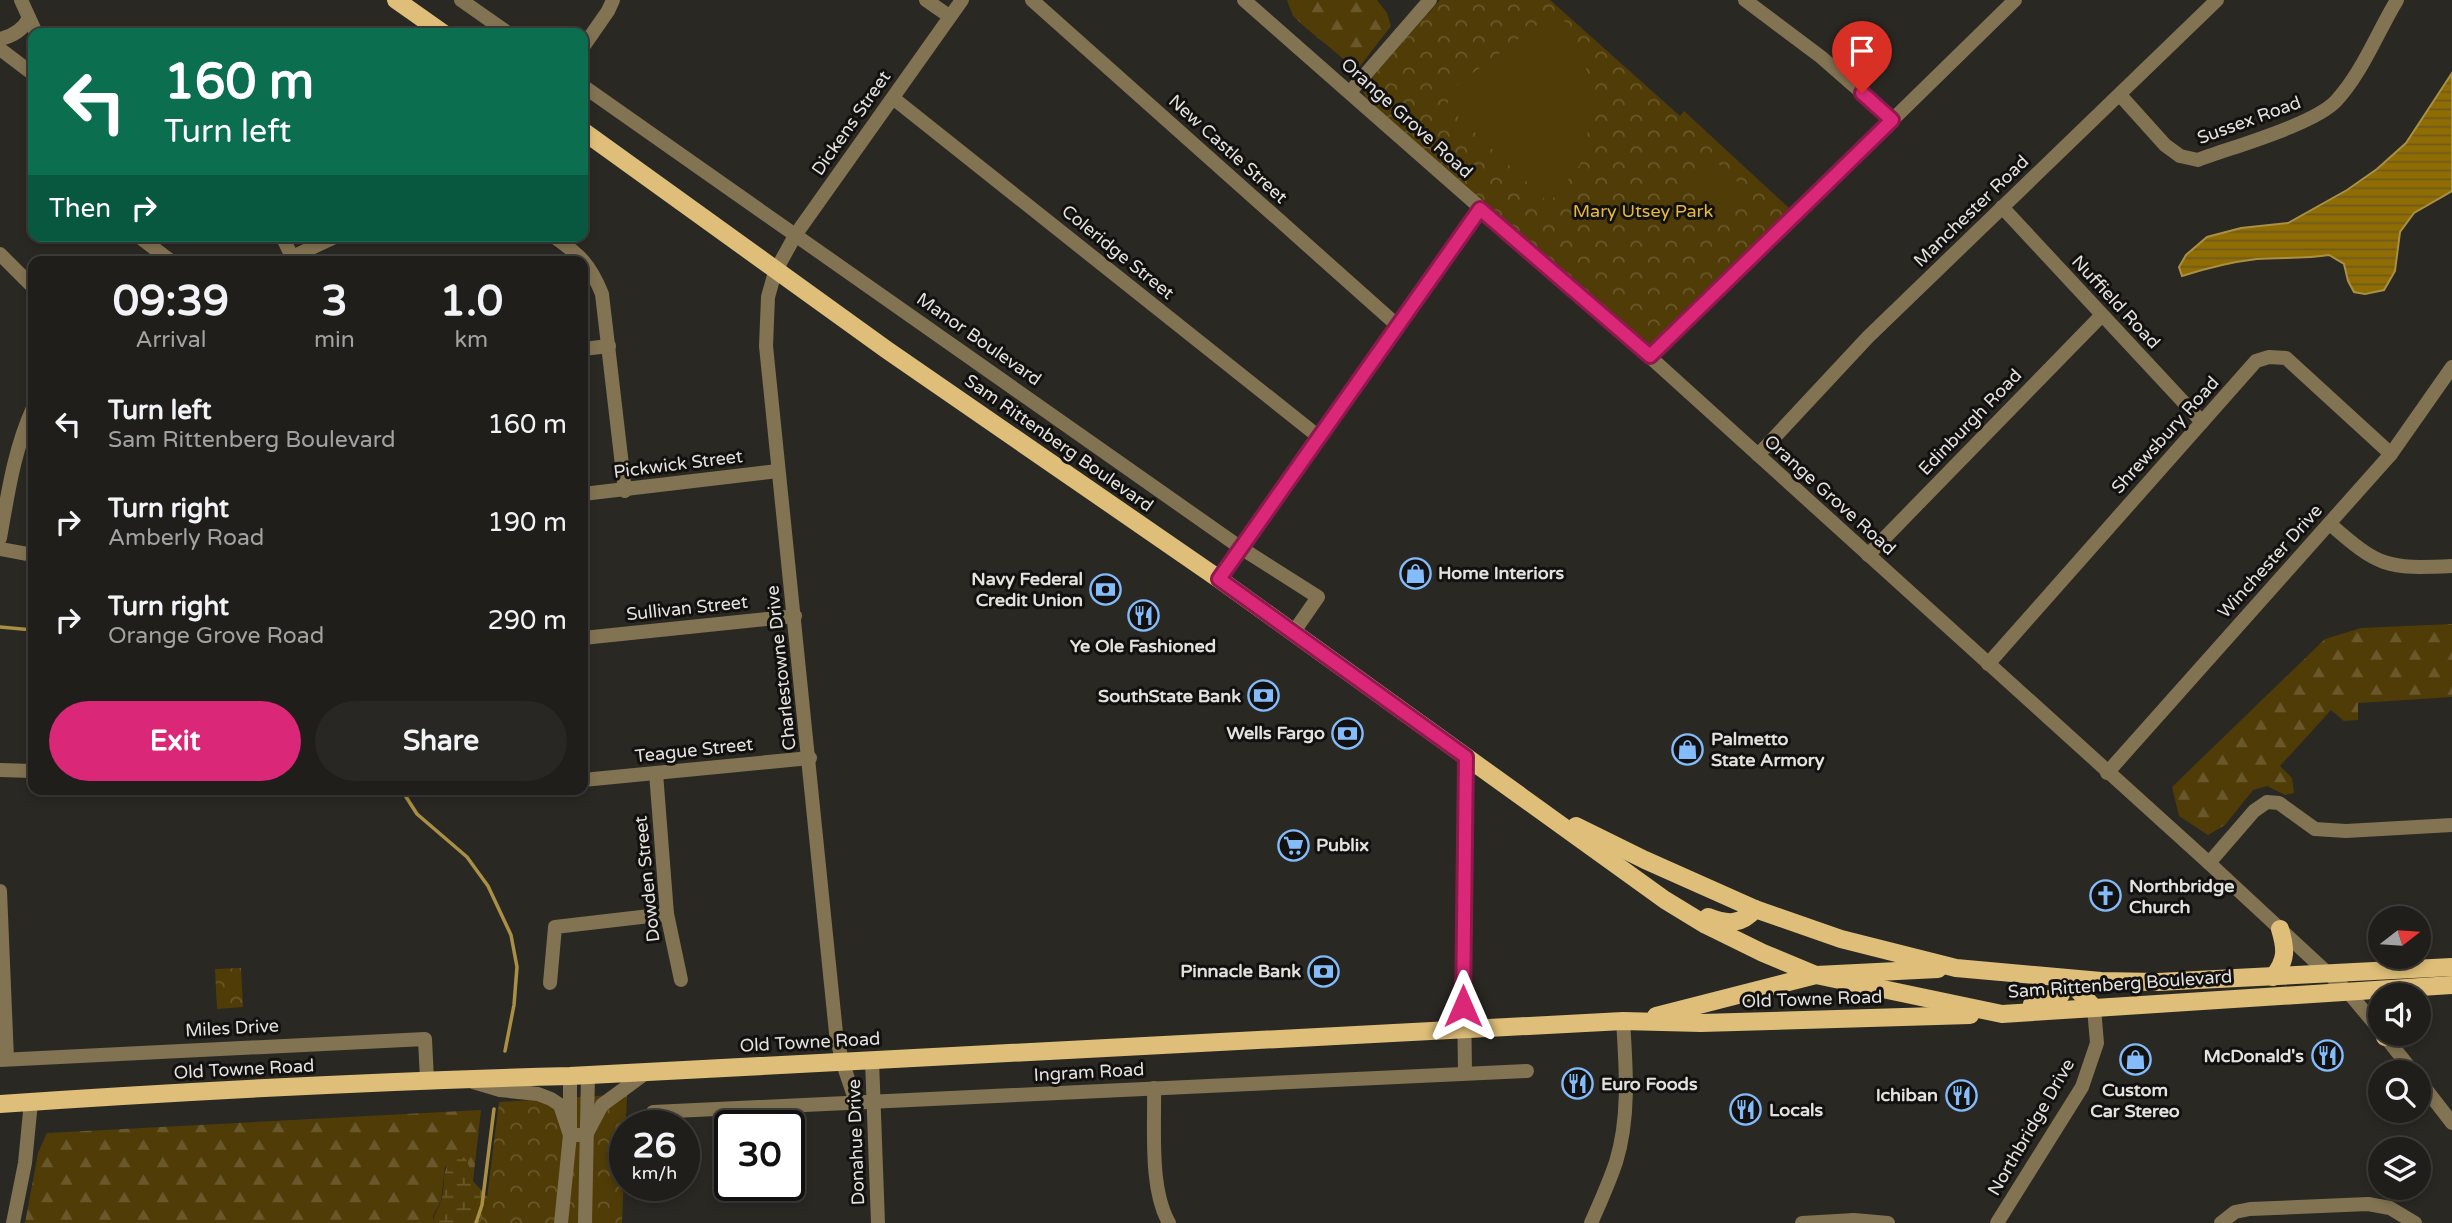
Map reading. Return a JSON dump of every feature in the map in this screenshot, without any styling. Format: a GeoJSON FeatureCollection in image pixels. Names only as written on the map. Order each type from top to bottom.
{"type":"FeatureCollection","features":[{"type":"Feature","properties":{"kind":"main road"},"geometry":{"type":"LineString","coordinates":[[396,0],[436,28]]}},
{"type":"Feature","properties":{"kind":"main road","name":"Sam Rittenberg Boulevard"},"geometry":{"type":"LineString","coordinates":[[588,135],[775,272],[1219,579],[1665,900],[1706,925],[1763,953],[1816,975],[2002,1014],[2368,991]]}},
{"type":"Feature","properties":{"kind":"main road","name":"Sam Rittenberg Boulevard"},"geometry":{"type":"LineString","coordinates":[[1512,790],[1632,854],[1755,909],[1841,939],[1956,968],[2068,979],[2158,982],[2452,967]]}},
{"type":"Feature","properties":{"kind":"main road"},"geometry":{"type":"LineString","coordinates":[[1665,900],[1723,923],[1742,921],[1755,909]]}},
{"type":"Feature","properties":{"kind":"main road"},"geometry":{"type":"LineString","coordinates":[[2273,977],[2284,962],[2286,951],[2280,929]]}},
{"type":"Feature","properties":{"kind":"main road","name":"Old Towne Road"},"geometry":{"type":"LineString","coordinates":[[1623,1021],[1664,1014],[1816,975],[1956,968]]}},
{"type":"Feature","properties":{"kind":"main road"},"geometry":{"type":"LineString","coordinates":[[2002,1014],[2060,996],[2068,979],[2094,1008],[2116,993],[2158,982]]}},
{"type":"Feature","properties":{"kind":"main road","name":"Sam Rittenberg Boulevard"},"geometry":{"type":"LineString","coordinates":[[2431,986],[2452,985]]}},
{"type":"Feature","properties":{"kind":"main road","name":"Old Towne Road"},"geometry":{"type":"LineString","coordinates":[[0,1104],[427,1080],[579,1076],[1623,1021],[1701,1023],[2002,1014]]}},
{"type":"Feature","properties":{"kind":"street"},"geometry":{"type":"LineString","coordinates":[[21,0],[34,28]]}},
{"type":"Feature","properties":{"kind":"street"},"geometry":{"type":"LineString","coordinates":[[461,0],[501,28]]}},
{"type":"Feature","properties":{"kind":"street"},"geometry":{"type":"LineString","coordinates":[[588,40],[608,11],[612,0]]}},
{"type":"Feature","properties":{"kind":"street"},"geometry":{"type":"LineString","coordinates":[[926,0],[949,16]]}},
{"type":"Feature","properties":{"kind":"street","name":"Dickens Street"},"geometry":{"type":"LineString","coordinates":[[775,272],[796,234],[962,0]]}},
{"type":"Feature","properties":{"kind":"street","name":"New Castle Street"},"geometry":{"type":"LineString","coordinates":[[1032,0],[1398,326]]}},
{"type":"Feature","properties":{"kind":"street","name":"Orange Grove Road"},"geometry":{"type":"LineString","coordinates":[[1244,0],[1650,356],[2209,863],[2348,992],[2368,1015]]}},
{"type":"Feature","properties":{"kind":"street"},"geometry":{"type":"LineString","coordinates":[[1350,92],[1430,0]]}},
{"type":"Feature","properties":{"kind":"street"},"geometry":{"type":"LineString","coordinates":[[1745,0],[1821,57],[1892,120]]}},
{"type":"Feature","properties":{"kind":"street"},"geometry":{"type":"LineString","coordinates":[[1650,356],[2015,0]]}},
{"type":"Feature","properties":{"kind":"street","name":"Manchester Road"},"geometry":{"type":"LineString","coordinates":[[1758,455],[1868,337],[2217,0]]}},
{"type":"Feature","properties":{"kind":"street","name":"Sussex Road"},"geometry":{"type":"LineString","coordinates":[[2120,95],[2165,145],[2180,156],[2198,160],[2316,116],[2335,102],[2351,81],[2398,0]]}},
{"type":"Feature","properties":{"kind":"street"},"geometry":{"type":"LineString","coordinates":[[0,38],[16,33],[24,27],[29,18]]}},
{"type":"Feature","properties":{"kind":"street"},"geometry":{"type":"LineString","coordinates":[[0,49],[28,70]]}},
{"type":"Feature","properties":{"kind":"street","name":"Manor Boulevard"},"geometry":{"type":"LineString","coordinates":[[588,89],[1241,548],[1318,597],[1293,633]]}},
{"type":"Feature","properties":{"kind":"street","name":"Coleridge Street"},"geometry":{"type":"LineString","coordinates":[[893,98],[1319,437]]}},
{"type":"Feature","properties":{"kind":"street","name":"Nuffield Road"},"geometry":{"type":"LineString","coordinates":[[2002,207],[2202,422]]}},
{"type":"Feature","properties":{"kind":"street"},"geometry":{"type":"LineString","coordinates":[[1219,579],[1480,209]]}},
{"type":"Feature","properties":{"kind":"street"},"geometry":{"type":"LineString","coordinates":[[146,242],[164,256]]}},
{"type":"Feature","properties":{"kind":"street"},"geometry":{"type":"LineString","coordinates":[[299,256],[326,242]]}},
{"type":"Feature","properties":{"kind":"street"},"geometry":{"type":"LineString","coordinates":[[562,242],[579,256]]}},
{"type":"Feature","properties":{"kind":"street"},"geometry":{"type":"LineString","coordinates":[[0,254],[28,282]]}},
{"type":"Feature","properties":{"kind":"street"},"geometry":{"type":"LineString","coordinates":[[588,266],[602,294],[625,491]]}},
{"type":"Feature","properties":{"kind":"street","name":"Charlestowne Drive"},"geometry":{"type":"LineString","coordinates":[[775,272],[768,297],[766,346],[778,471],[810,758],[836,1033],[856,1102]]}},
{"type":"Feature","properties":{"kind":"street","name":"Edinburgh Road"},"geometry":{"type":"LineString","coordinates":[[1868,555],[2101,316]]}},
{"type":"Feature","properties":{"kind":"street"},"geometry":{"type":"LineString","coordinates":[[588,348],[609,346]]}},
{"type":"Feature","properties":{"kind":"street","name":"Shrewsbury Road"},"geometry":{"type":"LineString","coordinates":[[1987,664],[2256,361],[2269,357],[2286,358],[2391,454]]}},
{"type":"Feature","properties":{"kind":"street","name":"Winchester Drive"},"geometry":{"type":"LineString","coordinates":[[2107,773],[2391,454],[2452,367]]}},
{"type":"Feature","properties":{"kind":"street"},"geometry":{"type":"LineString","coordinates":[[0,538],[12,464],[28,419]]}},
{"type":"Feature","properties":{"kind":"street","name":"Pickwick Street"},"geometry":{"type":"LineString","coordinates":[[588,494],[778,471]]}},
{"type":"Feature","properties":{"kind":"street"},"geometry":{"type":"LineString","coordinates":[[2330,524],[2362,552],[2391,565],[2407,568],[2452,566]]}},
{"type":"Feature","properties":{"kind":"street"},"geometry":{"type":"LineString","coordinates":[[0,550],[28,554]]}},
{"type":"Feature","properties":{"kind":"street","name":"Sullivan Street"},"geometry":{"type":"LineString","coordinates":[[588,638],[795,616]]}},
{"type":"Feature","properties":{"kind":"street"},"geometry":{"type":"LineString","coordinates":[[1465,1073],[1463,918],[1466,757]]}},
{"type":"Feature","properties":{"kind":"street","name":"Teague Street"},"geometry":{"type":"LineString","coordinates":[[588,780],[810,758]]}},
{"type":"Feature","properties":{"kind":"street"},"geometry":{"type":"LineString","coordinates":[[0,770],[28,771]]}},
{"type":"Feature","properties":{"kind":"street","name":"Dowden Street"},"geometry":{"type":"LineString","coordinates":[[656,773],[667,914],[681,981]]}},
{"type":"Feature","properties":{"kind":"street"},"geometry":{"type":"LineString","coordinates":[[2209,863],[2253,811],[2267,802],[2279,803],[2315,828],[2346,831],[2452,825]]}},
{"type":"Feature","properties":{"kind":"street"},"geometry":{"type":"LineString","coordinates":[[0,891],[4,1059]]}},
{"type":"Feature","properties":{"kind":"street"},"geometry":{"type":"LineString","coordinates":[[550,983],[555,926],[667,914]]}},
{"type":"Feature","properties":{"kind":"street","name":"Northbridge Drive"},"geometry":{"type":"LineString","coordinates":[[1997,1223],[2082,1087],[2097,1043],[2094,1008]]}},
{"type":"Feature","properties":{"kind":"street"},"geometry":{"type":"LineString","coordinates":[[1591,1223],[1616,1161],[1624,1121],[1626,1074],[1623,1021]]}},
{"type":"Feature","properties":{"kind":"street","name":"Miles Drive"},"geometry":{"type":"LineString","coordinates":[[4,1059],[425,1039],[427,1080]]}},
{"type":"Feature","properties":{"kind":"street","name":"Orange Grove Road"},"geometry":{"type":"LineString","coordinates":[[2393,1046],[2404,1060]]}},
{"type":"Feature","properties":{"kind":"street","name":"Donahue Drive"},"geometry":{"type":"LineString","coordinates":[[872,1060],[878,1223]]}},
{"type":"Feature","properties":{"kind":"street"},"geometry":{"type":"LineString","coordinates":[[586,1135],[602,1105],[648,1071]]}},
{"type":"Feature","properties":{"kind":"street","name":"Ingram Road"},"geometry":{"type":"LineString","coordinates":[[694,1110],[1527,1071]]}},
{"type":"Feature","properties":{"kind":"street"},"geometry":{"type":"LineString","coordinates":[[579,1076],[586,1135],[585,1223]]}},
{"type":"Feature","properties":{"kind":"street"},"geometry":{"type":"LineString","coordinates":[[561,1223],[579,1076]]}},
{"type":"Feature","properties":{"kind":"street"},"geometry":{"type":"LineString","coordinates":[[460,1079],[500,1090],[538,1094],[551,1099],[560,1105],[570,1135]]}},
{"type":"Feature","properties":{"kind":"street"},"geometry":{"type":"LineString","coordinates":[[1154,1088],[1157,1176],[1161,1202],[1169,1223]]}},
{"type":"Feature","properties":{"kind":"street"},"geometry":{"type":"LineString","coordinates":[[2431,1096],[2452,1123]]}},
{"type":"Feature","properties":{"kind":"street"},"geometry":{"type":"LineString","coordinates":[[13,1223],[31,1102]]}},
{"type":"Feature","properties":{"kind":"street"},"geometry":{"type":"LineString","coordinates":[[570,1135],[586,1135]]}},
{"type":"Feature","properties":{"kind":"street"},"geometry":{"type":"LineString","coordinates":[[2221,1223],[2235,1212],[2249,1209],[2368,1204],[2390,1208],[2415,1223]]}},
{"type":"Feature","properties":{"kind":"street"},"geometry":{"type":"LineString","coordinates":[[1802,1223],[1854,1220],[1888,1223]]}},
{"type":"Feature","properties":{"kind":"green space"},"geometry":{"type":"Polygon","coordinates":[[[1287,0],[1377,0],[1387,13],[1391,26],[1357,70],[1293,16],[1287,0]]]}},
{"type":"Feature","properties":{"kind":"green space","name":"Mary Utsey Park"},"geometry":{"type":"Polygon","coordinates":[[[1440,0],[1550,0],[1680,116],[1684,111],[1789,208],[1656,341],[1647,345],[1638,341],[1366,98],[1363,91],[1365,84],[1440,0]]]}},
{"type":"Feature","properties":{"kind":"green space"},"geometry":{"type":"Polygon","coordinates":[[[1558,9],[1584,59],[1594,105],[1580,165],[1549,203],[1448,107],[1448,92],[1558,9]]]}},
{"type":"Feature","properties":{"kind":"green space"},"geometry":{"type":"Polygon","coordinates":[[[1714,160],[1727,172],[1702,200],[1689,188],[1714,160]]]}},
{"type":"Feature","properties":{"kind":"green space"},"geometry":{"type":"Polygon","coordinates":[[[1731,176],[1744,187],[1720,215],[1707,204],[1731,176]]]}},
{"type":"Feature","properties":{"kind":"green space"},"geometry":{"type":"Polygon","coordinates":[[[2452,624],[2452,697],[2358,703],[2358,720],[2344,721],[2331,710],[2280,766],[2292,778],[2294,793],[2285,795],[2267,786],[2253,790],[2225,825],[2208,835],[2179,816],[2172,787],[2325,639],[2361,628],[2452,624]]]}},
{"type":"Feature","properties":{"kind":"green space"},"geometry":{"type":"Polygon","coordinates":[[[241,968],[243,1007],[217,1009],[215,969],[241,968]]]}},
{"type":"Feature","properties":{"kind":"green space"},"geometry":{"type":"Polygon","coordinates":[[[627,1094],[626,1110],[609,1110],[609,1201],[623,1201],[622,1223],[480,1223],[486,1206],[499,1102],[627,1094]]]}},
{"type":"Feature","properties":{"kind":"green space"},"geometry":{"type":"Polygon","coordinates":[[[481,1110],[473,1181],[466,1158],[445,1167],[441,1201],[433,1216],[433,1223],[25,1223],[38,1153],[47,1133],[481,1110]]]}},
{"type":"Feature","properties":{"kind":"green space"},"geometry":{"type":"Polygon","coordinates":[[[454,1156],[466,1158],[473,1181],[491,1201],[492,1223],[433,1223],[443,1194],[445,1172],[454,1156]]]}},
{"type":"Feature","properties":{"kind":"shaded area"},"geometry":{"type":"Polygon","coordinates":[[[2452,73],[2452,191],[2414,213],[2400,232],[2395,271],[2384,290],[2365,294],[2354,292],[2344,264],[2329,255],[2247,260],[2182,276],[2179,267],[2186,255],[2207,237],[2241,228],[2288,223],[2347,190],[2377,169],[2406,143],[2452,73]]]}},
{"type":"Feature","properties":{"kind":"waterway"},"geometry":{"type":"LineString","coordinates":[[0,627],[28,630]]}},
{"type":"Feature","properties":{"kind":"waterway"},"geometry":{"type":"LineString","coordinates":[[405,795],[417,814],[467,857],[488,886],[511,935],[517,967],[514,1005],[505,1051]]}},
{"type":"Feature","properties":{"kind":"waterway"},"geometry":{"type":"LineString","coordinates":[[476,1223],[482,1205],[494,1109]]}},
{"type":"Feature","properties":{"kind":"place","name":"Home Interiors"},"geometry":{"type":"Point","coordinates":[1415,573]}},
{"type":"Feature","properties":{"kind":"place","name":"Navy Federal Credit Union"},"geometry":{"type":"Point","coordinates":[1106,589]}},
{"type":"Feature","properties":{"kind":"place","name":"Ye Ole Fashioned"},"geometry":{"type":"Point","coordinates":[1143,616]}},
{"type":"Feature","properties":{"kind":"place","name":"SouthState Bank"},"geometry":{"type":"Point","coordinates":[1264,696]}},
{"type":"Feature","properties":{"kind":"place","name":"Wells Fargo"},"geometry":{"type":"Point","coordinates":[1348,733]}},
{"type":"Feature","properties":{"kind":"place","name":"Palmetto State Armory"},"geometry":{"type":"Point","coordinates":[1688,749]}},
{"type":"Feature","properties":{"kind":"place","name":"Publix"},"geometry":{"type":"Point","coordinates":[1293,845]}},
{"type":"Feature","properties":{"kind":"place","name":"Northbridge Church"},"geometry":{"type":"Point","coordinates":[2106,896]}},
{"type":"Feature","properties":{"kind":"place","name":"Pinnacle Bank"},"geometry":{"type":"Point","coordinates":[1324,971]}},
{"type":"Feature","properties":{"kind":"place","name":"McDonald's"},"geometry":{"type":"Point","coordinates":[2327,1056]}},
{"type":"Feature","properties":{"kind":"place","name":"Custom Car Stereo"},"geometry":{"type":"Point","coordinates":[2135,1059]}},
{"type":"Feature","properties":{"kind":"place","name":"Euro Foods"},"geometry":{"type":"Point","coordinates":[1578,1084]}},
{"type":"Feature","properties":{"kind":"place","name":"Ichiban"},"geometry":{"type":"Point","coordinates":[1961,1095]}},
{"type":"Feature","properties":{"kind":"place","name":"Locals"},"geometry":{"type":"Point","coordinates":[1746,1110]}},
{"type":"Feature","properties":{"kind":"route"},"geometry":{"type":"LineString","coordinates":[[1463,1006],[1466,757],[1219,579],[1480,209],[1650,356],[1892,120],[1862,93]]}}]}
